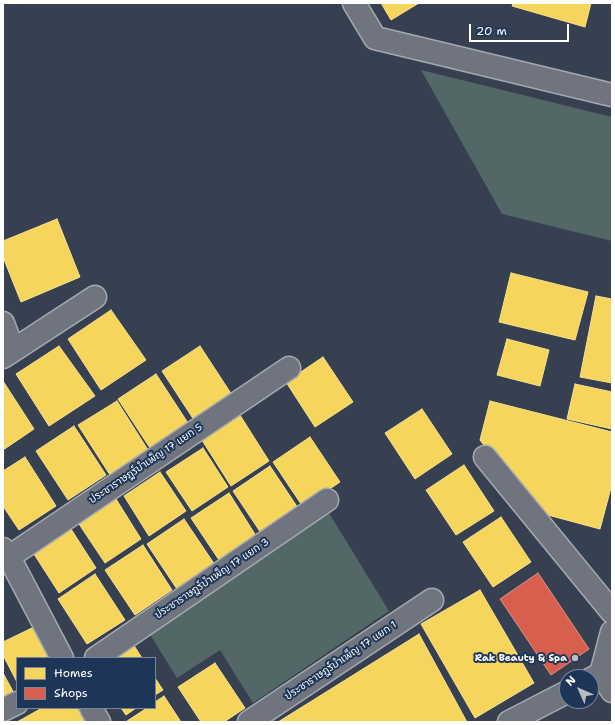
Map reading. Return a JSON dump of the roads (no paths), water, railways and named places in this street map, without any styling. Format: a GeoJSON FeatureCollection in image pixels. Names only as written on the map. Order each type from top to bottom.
{"type":"FeatureCollection","features":[{"type":"Feature","properties":{"kind":"street"},"geometry":{"type":"LineString","coordinates":[[354,3],[375,38],[612,95]]}},
{"type":"Feature","properties":{"kind":"street"},"geometry":{"type":"LineString","coordinates":[[3,323],[8,354],[95,297]]}},
{"type":"Feature","properties":{"kind":"street","name":"ประชาราษฎร์บำเพ็ญ 17 แยก 5"},"geometry":{"type":"LineString","coordinates":[[5,556],[289,368]]}},
{"type":"Feature","properties":{"kind":"street"},"geometry":{"type":"LineString","coordinates":[[485,457],[612,612]]}},
{"type":"Feature","properties":{"kind":"street","name":"ประชาราษฎร์บำเพ็ญ 17 แยก 3"},"geometry":{"type":"LineString","coordinates":[[97,657],[327,500]]}},
{"type":"Feature","properties":{"kind":"street"},"geometry":{"type":"LineString","coordinates":[[5,556],[61,657]]}},
{"type":"Feature","properties":{"kind":"street","name":"ประชาราษฎร์บำเพ็ญ 17 แยก 1"},"geometry":{"type":"LineString","coordinates":[[249,722],[432,600]]}},
{"type":"Feature","properties":{"kind":"street"},"geometry":{"type":"LineString","coordinates":[[601,681],[612,632]]}},
{"type":"Feature","properties":{"kind":"street"},"geometry":{"type":"LineString","coordinates":[[509,722],[559,696]]}},
{"type":"Feature","properties":{"kind":"street"},"geometry":{"type":"LineString","coordinates":[[3,710],[16,703]]}},
{"type":"Feature","properties":{"kind":"street"},"geometry":{"type":"LineString","coordinates":[[92,709],[99,722]]}},
{"type":"Feature","properties":{"kind":"place","name":"Rak Beauty & Spa"},"geometry":{"type":"Point","coordinates":[575,658]}}]}
